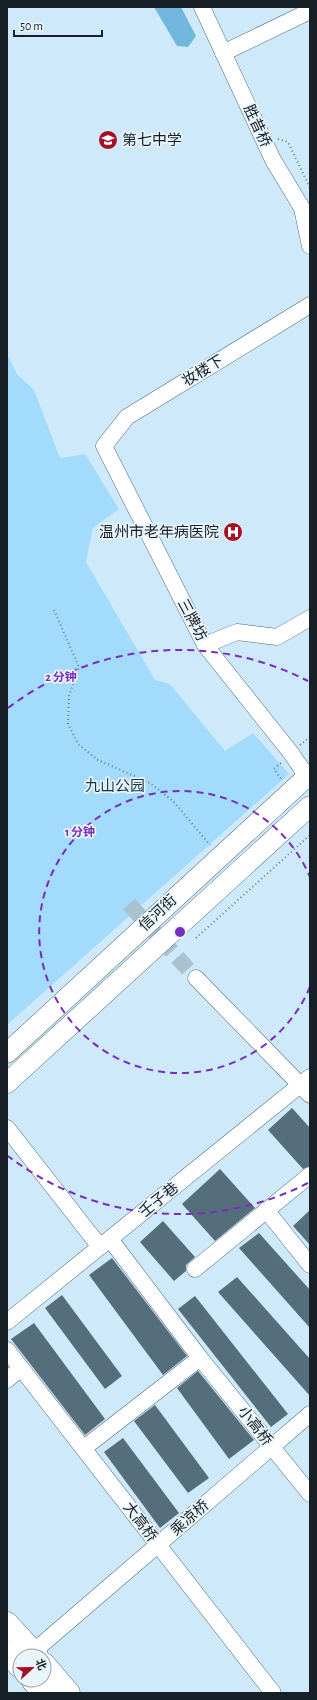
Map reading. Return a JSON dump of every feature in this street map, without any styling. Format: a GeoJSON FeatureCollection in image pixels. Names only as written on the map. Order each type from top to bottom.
{"type":"FeatureCollection","features":[{"type":"Feature","properties":{"kind":"highway"},"geometry":{"type":"LineString","coordinates":[[7,1623],[25,1648]]}},
{"type":"Feature","properties":{"kind":"highway"},"geometry":{"type":"LineString","coordinates":[[52,1677],[69,1693]]}},
{"type":"Feature","properties":{"kind":"main road","name":"信河街"},"geometry":{"type":"LineString","coordinates":[[7,1053],[309,777]]}},
{"type":"Feature","properties":{"kind":"main road","name":"信河街"},"geometry":{"type":"LineString","coordinates":[[7,1083],[310,806]]}},
{"type":"Feature","properties":{"kind":"street","name":"胜昔桥"},"geometry":{"type":"LineString","coordinates":[[202,7],[273,160],[302,208],[310,246]]}},
{"type":"Feature","properties":{"kind":"street"},"geometry":{"type":"LineString","coordinates":[[223,53],[310,11]]}},
{"type":"Feature","properties":{"kind":"street","name":"妆楼下"},"geometry":{"type":"LineString","coordinates":[[104,446],[127,417],[310,305]]}},
{"type":"Feature","properties":{"kind":"street","name":"三牌坊"},"geometry":{"type":"LineString","coordinates":[[104,446],[205,645],[309,777]]}},
{"type":"Feature","properties":{"kind":"street"},"geometry":{"type":"LineString","coordinates":[[205,645],[237,632],[277,637],[310,618]]}},
{"type":"Feature","properties":{"kind":"street"},"geometry":{"type":"LineString","coordinates":[[196,978],[307,1086]]}},
{"type":"Feature","properties":{"kind":"street","name":"壬子巷"},"geometry":{"type":"LineString","coordinates":[[7,1322],[105,1243],[307,1086]]}},
{"type":"Feature","properties":{"kind":"street","name":"小高桥"},"geometry":{"type":"LineString","coordinates":[[7,1128],[105,1243],[310,1494]]}},
{"type":"Feature","properties":{"kind":"street"},"geometry":{"type":"LineString","coordinates":[[195,1269],[310,1175]]}},
{"type":"Feature","properties":{"kind":"street"},"geometry":{"type":"LineString","coordinates":[[266,1210],[310,1265]]}},
{"type":"Feature","properties":{"kind":"street","name":"大高桥"},"geometry":{"type":"LineString","coordinates":[[7,1350],[273,1693]]}},
{"type":"Feature","properties":{"kind":"street"},"geometry":{"type":"LineString","coordinates":[[84,1448],[200,1358]]}},
{"type":"Feature","properties":{"kind":"street"},"geometry":{"type":"LineString","coordinates":[[7,1380],[21,1368]]}},
{"type":"Feature","properties":{"kind":"street","name":"乘凉桥"},"geometry":{"type":"LineString","coordinates":[[46,1648],[158,1546],[310,1414]]}},
{"type":"Feature","properties":{"kind":"path"},"geometry":{"type":"LineString","coordinates":[[261,134],[288,142],[310,188]]}},
{"type":"Feature","properties":{"kind":"path"},"geometry":{"type":"LineString","coordinates":[[54,610],[79,667],[69,696],[68,724],[79,745],[98,760],[150,783],[174,802],[220,857]]}},
{"type":"Feature","properties":{"kind":"path"},"geometry":{"type":"LineString","coordinates":[[196,938],[310,835]]}},
{"type":"Feature","properties":{"kind":"green space","name":"九山公园"},"geometry":{"type":"Polygon","coordinates":[[[7,354],[17,374],[34,390],[60,458],[85,454],[119,509],[93,528],[86,562],[155,680],[170,684],[225,751],[253,733],[289,774],[7,1025],[7,354]]]}},
{"type":"Feature","properties":{"kind":"shaded area"},"geometry":{"type":"Polygon","coordinates":[[[154,7],[181,7],[196,36],[188,47],[177,46],[154,7]]]}},
{"type":"Feature","properties":{"kind":"building"},"geometry":{"type":"Polygon","coordinates":[[[292,1108],[310,1128],[310,1166],[303,1169],[268,1130],[292,1108]]]}},
{"type":"Feature","properties":{"kind":"building"},"geometry":{"type":"Polygon","coordinates":[[[220,1169],[255,1208],[215,1241],[182,1204],[220,1169]]]}},
{"type":"Feature","properties":{"kind":"building"},"geometry":{"type":"Polygon","coordinates":[[[310,1210],[310,1245],[293,1226],[310,1210]]]}},
{"type":"Feature","properties":{"kind":"building"},"geometry":{"type":"Polygon","coordinates":[[[163,1221],[195,1257],[186,1265],[186,1271],[174,1281],[140,1242],[163,1221]]]}},
{"type":"Feature","properties":{"kind":"building"},"geometry":{"type":"Polygon","coordinates":[[[259,1233],[310,1290],[310,1328],[239,1248],[259,1233]]]}},
{"type":"Feature","properties":{"kind":"building"},"geometry":{"type":"Polygon","coordinates":[[[112,1258],[187,1356],[163,1375],[89,1275],[112,1258]]]}},
{"type":"Feature","properties":{"kind":"building"},"geometry":{"type":"Polygon","coordinates":[[[237,1277],[310,1359],[310,1396],[218,1292],[237,1277]]]}},
{"type":"Feature","properties":{"kind":"building"},"geometry":{"type":"Polygon","coordinates":[[[62,1295],[122,1376],[105,1389],[45,1308],[62,1295]]]}},
{"type":"Feature","properties":{"kind":"building"},"geometry":{"type":"Polygon","coordinates":[[[195,1296],[288,1414],[271,1427],[178,1309],[195,1296]]]}},
{"type":"Feature","properties":{"kind":"building"},"geometry":{"type":"Polygon","coordinates":[[[34,1323],[105,1419],[85,1435],[11,1339],[34,1323]]]}},
{"type":"Feature","properties":{"kind":"building"},"geometry":{"type":"Polygon","coordinates":[[[198,1371],[254,1440],[229,1459],[177,1388],[198,1371]]]}},
{"type":"Feature","properties":{"kind":"building"},"geometry":{"type":"Polygon","coordinates":[[[155,1405],[209,1478],[188,1493],[134,1421],[155,1405]]]}},
{"type":"Feature","properties":{"kind":"building"},"geometry":{"type":"Polygon","coordinates":[[[123,1438],[179,1513],[160,1528],[104,1452],[123,1438]]]}},
{"type":"Feature","properties":{"kind":"tunnel"},"geometry":{"type":"LineString","coordinates":[[129,904],[196,978]]}},
{"type":"Feature","properties":{"kind":"place","name":"第七中学"},"geometry":{"type":"Point","coordinates":[108,140]}},
{"type":"Feature","properties":{"kind":"place","name":"温州市老年病医院"},"geometry":{"type":"Point","coordinates":[233,532]}}]}
